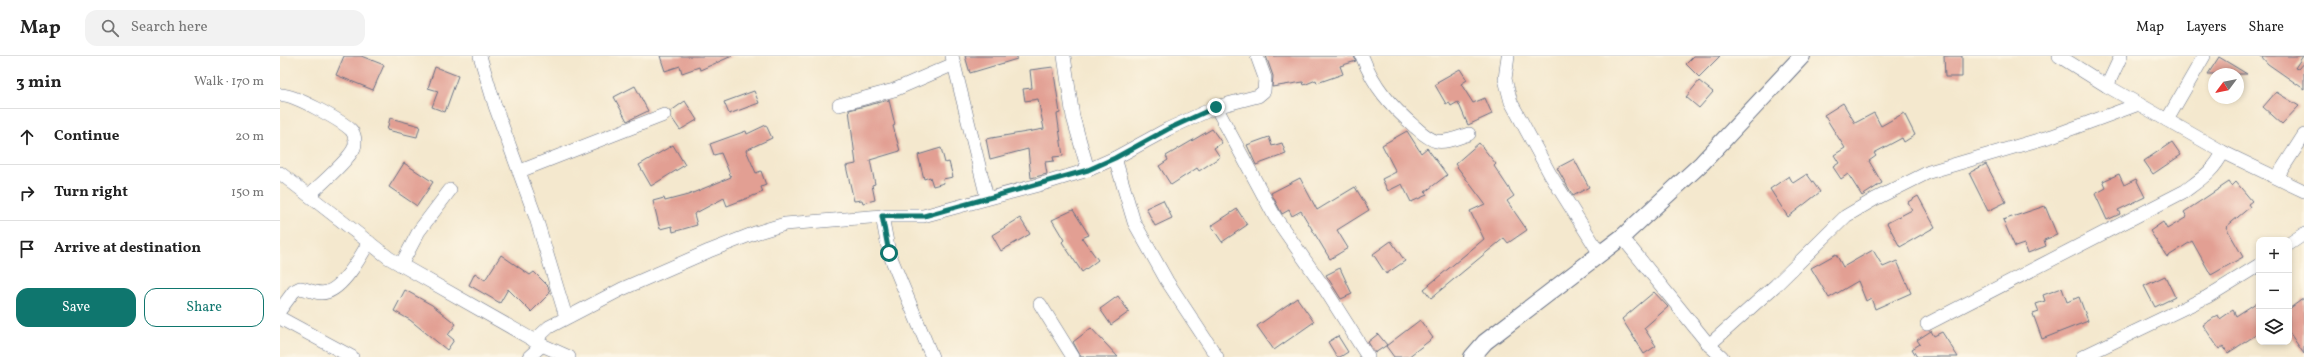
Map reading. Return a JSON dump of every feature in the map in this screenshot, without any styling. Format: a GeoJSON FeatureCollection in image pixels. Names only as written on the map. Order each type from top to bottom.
{"type":"FeatureCollection","features":[{"type":"Feature","properties":{"kind":"street"},"geometry":{"type":"LineString","coordinates":[[480,56],[495,106],[520,171],[566,318]]}},
{"type":"Feature","properties":{"kind":"street"},"geometry":{"type":"LineString","coordinates":[[1064,56],[1073,117],[1088,170]]}},
{"type":"Feature","properties":{"kind":"street"},"geometry":{"type":"LineString","coordinates":[[529,357],[549,328],[566,318],[629,286],[755,233],[785,224],[882,216],[924,216],[1088,170],[1115,158],[1168,129],[1216,107],[1258,96],[1264,90],[1265,78],[1257,56]]}},
{"type":"Feature","properties":{"kind":"street"},"geometry":{"type":"LineString","coordinates":[[1362,56],[1369,75],[1390,105],[1426,136],[1436,141],[1447,141],[1469,134]]}},
{"type":"Feature","properties":{"kind":"street"},"geometry":{"type":"LineString","coordinates":[[1508,56],[1505,78],[1511,102],[1550,174],[1600,254]]}},
{"type":"Feature","properties":{"kind":"street"},"geometry":{"type":"LineString","coordinates":[[1472,357],[1485,342],[1622,237],[1702,163],[1802,56]]}},
{"type":"Feature","properties":{"kind":"street"},"geometry":{"type":"LineString","coordinates":[[2059,56],[2107,86],[2223,152],[2304,191]]}},
{"type":"Feature","properties":{"kind":"street"},"geometry":{"type":"LineString","coordinates":[[2107,86],[2121,56]]}},
{"type":"Feature","properties":{"kind":"street"},"geometry":{"type":"LineString","coordinates":[[2167,120],[2204,56]]}},
{"type":"Feature","properties":{"kind":"street"},"geometry":{"type":"LineString","coordinates":[[839,105],[894,90],[952,60],[987,198]]}},
{"type":"Feature","properties":{"kind":"street"},"geometry":{"type":"LineString","coordinates":[[280,95],[292,96],[311,106],[352,130],[355,137],[354,147],[309,195]]}},
{"type":"Feature","properties":{"kind":"street"},"geometry":{"type":"LineString","coordinates":[[1709,345],[1776,285],[1846,216],[1875,199],[1929,172],[2052,136],[2139,104]]}},
{"type":"Feature","properties":{"kind":"street"},"geometry":{"type":"LineString","coordinates":[[1216,107],[1275,217],[1323,286],[1368,357]]}},
{"type":"Feature","properties":{"kind":"street"},"geometry":{"type":"LineString","coordinates":[[520,171],[664,115]]}},
{"type":"Feature","properties":{"kind":"street"},"geometry":{"type":"LineString","coordinates":[[2277,177],[2304,135]]}},
{"type":"Feature","properties":{"kind":"street"},"geometry":{"type":"LineString","coordinates":[[1927,324],[2184,191],[2208,174],[2217,165],[2223,152]]}},
{"type":"Feature","properties":{"kind":"street"},"geometry":{"type":"LineString","coordinates":[[1115,158],[1134,222],[1167,281],[1216,357]]}},
{"type":"Feature","properties":{"kind":"street"},"geometry":{"type":"LineString","coordinates":[[280,173],[401,265],[538,343],[569,357]]}},
{"type":"Feature","properties":{"kind":"street"},"geometry":{"type":"LineString","coordinates":[[401,265],[419,231],[450,190]]}},
{"type":"Feature","properties":{"kind":"street"},"geometry":{"type":"LineString","coordinates":[[882,216],[889,253],[932,357]]}},
{"type":"Feature","properties":{"kind":"street"},"geometry":{"type":"LineString","coordinates":[[2292,242],[2304,234]]}},
{"type":"Feature","properties":{"kind":"street"},"geometry":{"type":"LineString","coordinates":[[1622,237],[1709,345],[1722,357]]}},
{"type":"Feature","properties":{"kind":"street"},"geometry":{"type":"LineString","coordinates":[[280,310],[294,290],[300,288],[327,292],[336,288],[351,270],[369,242]]}},
{"type":"Feature","properties":{"kind":"street"},"geometry":{"type":"LineString","coordinates":[[2082,357],[2206,297],[2256,268]]}},
{"type":"Feature","properties":{"kind":"street"},"geometry":{"type":"LineString","coordinates":[[1040,304],[1073,357]]}},
{"type":"Feature","properties":{"kind":"street"},"geometry":{"type":"LineString","coordinates":[[280,318],[352,357]]}},
{"type":"Feature","properties":{"kind":"building"},"geometry":{"type":"Polygon","coordinates":[[[344,56],[361,56],[384,65],[373,90],[336,75],[344,56]]]}},
{"type":"Feature","properties":{"kind":"building"},"geometry":{"type":"Polygon","coordinates":[[[660,56],[732,56],[700,70],[699,67],[682,73],[680,66],[665,71],[660,56]]]}},
{"type":"Feature","properties":{"kind":"building"},"geometry":{"type":"Polygon","coordinates":[[[965,56],[1017,56],[1017,59],[970,73],[965,56]]]}},
{"type":"Feature","properties":{"kind":"building"},"geometry":{"type":"Polygon","coordinates":[[[1266,56],[1354,56],[1356,61],[1340,66],[1343,74],[1317,83],[1316,80],[1304,85],[1303,82],[1272,87],[1273,76],[1266,56]]]}},
{"type":"Feature","properties":{"kind":"building"},"geometry":{"type":"Polygon","coordinates":[[[1694,56],[1720,56],[1699,77],[1686,64],[1694,56]]]}},
{"type":"Feature","properties":{"kind":"building"},"geometry":{"type":"Polygon","coordinates":[[[1944,56],[1962,56],[1962,77],[1945,77],[1944,56]]]}},
{"type":"Feature","properties":{"kind":"building"},"geometry":{"type":"Polygon","coordinates":[[[2261,56],[2303,56],[2295,68],[2298,69],[2304,62],[2304,89],[2268,64],[2261,56]]]}},
{"type":"Feature","properties":{"kind":"building"},"geometry":{"type":"Polygon","coordinates":[[[2219,57],[2237,68],[2212,68],[2219,57]]]}},
{"type":"Feature","properties":{"kind":"building"},"geometry":{"type":"Polygon","coordinates":[[[435,67],[458,76],[445,112],[432,107],[438,91],[428,88],[435,67]]]}},
{"type":"Feature","properties":{"kind":"building"},"geometry":{"type":"Polygon","coordinates":[[[1053,67],[1060,113],[1057,114],[1063,156],[1053,157],[1054,161],[1045,162],[1047,174],[1031,178],[1028,149],[990,159],[986,139],[1044,129],[1038,99],[1025,101],[1023,89],[1032,88],[1030,70],[1053,67]]]}},
{"type":"Feature","properties":{"kind":"building"},"geometry":{"type":"Polygon","coordinates":[[[1460,69],[1467,80],[1461,84],[1473,103],[1485,98],[1492,114],[1468,125],[1458,102],[1451,106],[1449,102],[1446,104],[1435,85],[1438,83],[1437,82],[1460,69]]]}},
{"type":"Feature","properties":{"kind":"building"},"geometry":{"type":"Polygon","coordinates":[[[1699,81],[1713,92],[1699,108],[1686,97],[1699,81]]]}},
{"type":"Feature","properties":{"kind":"building"},"geometry":{"type":"Polygon","coordinates":[[[635,86],[648,111],[627,121],[614,97],[635,86]]]}},
{"type":"Feature","properties":{"kind":"building"},"geometry":{"type":"Polygon","coordinates":[[[754,91],[759,103],[729,114],[724,102],[754,91]]]}},
{"type":"Feature","properties":{"kind":"building"},"geometry":{"type":"Polygon","coordinates":[[[2276,92],[2299,106],[2282,124],[2263,107],[2276,92]]]}},
{"type":"Feature","properties":{"kind":"building"},"geometry":{"type":"Polygon","coordinates":[[[889,100],[895,125],[893,126],[900,151],[870,160],[875,184],[872,185],[875,200],[863,203],[862,200],[854,201],[846,166],[856,164],[849,110],[889,100]]]}},
{"type":"Feature","properties":{"kind":"building"},"geometry":{"type":"Polygon","coordinates":[[[685,101],[697,120],[680,130],[671,117],[671,111],[685,101]]]}},
{"type":"Feature","properties":{"kind":"building"},"geometry":{"type":"Polygon","coordinates":[[[1843,103],[1855,123],[1874,113],[1881,126],[1904,113],[1915,135],[1904,142],[1902,138],[1874,153],[1876,156],[1869,161],[1882,183],[1862,196],[1848,174],[1841,179],[1833,167],[1839,163],[1834,155],[1845,148],[1824,115],[1843,103]]]}},
{"type":"Feature","properties":{"kind":"building"},"geometry":{"type":"Polygon","coordinates":[[[390,118],[420,126],[417,137],[387,130],[390,118]]]}},
{"type":"Feature","properties":{"kind":"building"},"geometry":{"type":"Polygon","coordinates":[[[766,125],[772,138],[746,150],[756,173],[761,171],[766,185],[761,187],[763,192],[727,206],[724,198],[694,214],[697,225],[673,232],[672,226],[660,229],[653,201],[664,198],[665,201],[688,195],[731,177],[721,153],[714,155],[710,144],[746,131],[747,134],[766,125]]]}},
{"type":"Feature","properties":{"kind":"building"},"geometry":{"type":"Polygon","coordinates":[[[1212,129],[1222,143],[1214,148],[1220,157],[1199,171],[1197,168],[1171,185],[1159,166],[1168,160],[1166,156],[1212,129]]]}},
{"type":"Feature","properties":{"kind":"building"},"geometry":{"type":"Polygon","coordinates":[[[1407,131],[1421,153],[1427,148],[1447,175],[1425,192],[1427,195],[1411,202],[1402,184],[1388,191],[1382,179],[1396,172],[1382,145],[1407,131]]]}},
{"type":"Feature","properties":{"kind":"building"},"geometry":{"type":"Polygon","coordinates":[[[1269,137],[1272,146],[1282,143],[1286,154],[1256,165],[1247,145],[1269,137]]]}},
{"type":"Feature","properties":{"kind":"building"},"geometry":{"type":"Polygon","coordinates":[[[2172,142],[2181,155],[2153,174],[2144,161],[2172,142]]]}},
{"type":"Feature","properties":{"kind":"building"},"geometry":{"type":"Polygon","coordinates":[[[1479,143],[1496,164],[1494,166],[1514,196],[1507,201],[1527,230],[1508,243],[1504,238],[1431,298],[1424,289],[1484,239],[1470,211],[1485,204],[1455,164],[1479,143]]]}},
{"type":"Feature","properties":{"kind":"building"},"geometry":{"type":"Polygon","coordinates":[[[673,145],[685,165],[651,186],[639,165],[673,145]]]}},
{"type":"Feature","properties":{"kind":"building"},"geometry":{"type":"Polygon","coordinates":[[[941,148],[945,163],[949,162],[953,177],[943,179],[944,183],[933,186],[930,177],[924,179],[918,155],[941,148]]]}},
{"type":"Feature","properties":{"kind":"building"},"geometry":{"type":"Polygon","coordinates":[[[1574,159],[1589,187],[1573,196],[1557,168],[1574,159]]]}},
{"type":"Feature","properties":{"kind":"building"},"geometry":{"type":"Polygon","coordinates":[[[404,163],[433,182],[417,206],[389,187],[404,163]]]}},
{"type":"Feature","properties":{"kind":"building"},"geometry":{"type":"Polygon","coordinates":[[[1986,164],[2006,202],[1988,211],[1969,173],[1986,164]]]}},
{"type":"Feature","properties":{"kind":"building"},"geometry":{"type":"Polygon","coordinates":[[[1807,174],[1820,192],[1788,217],[1770,189],[1789,176],[1793,183],[1807,174]]]}},
{"type":"Feature","properties":{"kind":"building"},"geometry":{"type":"Polygon","coordinates":[[[2119,174],[2124,185],[2136,179],[2145,197],[2118,210],[2120,214],[2107,220],[2095,194],[2106,188],[2103,181],[2119,174]]]}},
{"type":"Feature","properties":{"kind":"building"},"geometry":{"type":"Polygon","coordinates":[[[1300,178],[1317,210],[1355,187],[1369,210],[1337,230],[1348,248],[1330,259],[1301,211],[1292,216],[1289,210],[1282,214],[1271,193],[1300,178]]]}},
{"type":"Feature","properties":{"kind":"building"},"geometry":{"type":"Polygon","coordinates":[[[2229,182],[2232,186],[2236,182],[2252,201],[2248,204],[2250,207],[2226,227],[2243,257],[2211,275],[2192,241],[2167,257],[2150,231],[2163,222],[2167,229],[2187,217],[2184,212],[2229,182]]]}},
{"type":"Feature","properties":{"kind":"building"},"geometry":{"type":"Polygon","coordinates":[[[1918,196],[1935,227],[1900,247],[1887,223],[1912,210],[1908,202],[1918,196]]]}},
{"type":"Feature","properties":{"kind":"building"},"geometry":{"type":"Polygon","coordinates":[[[1163,200],[1172,218],[1155,226],[1146,208],[1163,200]]]}},
{"type":"Feature","properties":{"kind":"building"},"geometry":{"type":"Polygon","coordinates":[[[2045,206],[2057,235],[2044,240],[2046,246],[2028,253],[2024,244],[2015,247],[2003,220],[2045,206]]]}},
{"type":"Feature","properties":{"kind":"building"},"geometry":{"type":"Polygon","coordinates":[[[1237,209],[1247,225],[1222,242],[1211,226],[1237,209]]]}},
{"type":"Feature","properties":{"kind":"building"},"geometry":{"type":"Polygon","coordinates":[[[1073,210],[1089,235],[1082,238],[1098,260],[1082,272],[1062,242],[1064,240],[1052,220],[1073,210]]]}},
{"type":"Feature","properties":{"kind":"building"},"geometry":{"type":"Polygon","coordinates":[[[1020,218],[1030,234],[1001,251],[992,235],[1020,218]]]}},
{"type":"Feature","properties":{"kind":"building"},"geometry":{"type":"Polygon","coordinates":[[[1391,241],[1405,261],[1386,274],[1373,254],[1391,241]]]}},
{"type":"Feature","properties":{"kind":"building"},"geometry":{"type":"Polygon","coordinates":[[[1873,250],[1883,267],[1897,261],[1911,293],[1875,309],[1871,298],[1866,301],[1858,281],[1829,298],[1811,268],[1836,254],[1843,267],[1873,250]]]}},
{"type":"Feature","properties":{"kind":"building"},"geometry":{"type":"Polygon","coordinates":[[[501,255],[530,275],[534,272],[548,286],[550,293],[531,312],[508,289],[500,303],[469,285],[475,273],[485,280],[501,255]]]}},
{"type":"Feature","properties":{"kind":"building"},"geometry":{"type":"Polygon","coordinates":[[[1340,268],[1352,294],[1341,299],[1326,275],[1340,268]]]}},
{"type":"Feature","properties":{"kind":"building"},"geometry":{"type":"Polygon","coordinates":[[[2165,276],[2175,297],[2155,307],[2144,286],[2165,276]]]}},
{"type":"Feature","properties":{"kind":"building"},"geometry":{"type":"Polygon","coordinates":[[[2062,288],[2067,302],[2079,297],[2088,321],[2042,339],[2033,314],[2039,312],[2036,304],[2045,301],[2043,295],[2062,288]]]}},
{"type":"Feature","properties":{"kind":"building"},"geometry":{"type":"Polygon","coordinates":[[[405,290],[432,305],[456,324],[448,335],[454,340],[447,350],[410,320],[394,311],[405,290]]]}},
{"type":"Feature","properties":{"kind":"building"},"geometry":{"type":"Polygon","coordinates":[[[1654,292],[1668,307],[1644,328],[1656,346],[1644,354],[1622,319],[1654,292]]]}},
{"type":"Feature","properties":{"kind":"building"},"geometry":{"type":"Polygon","coordinates":[[[1118,296],[1129,312],[1111,325],[1100,309],[1118,296]]]}},
{"type":"Feature","properties":{"kind":"building"},"geometry":{"type":"Polygon","coordinates":[[[1297,298],[1314,322],[1274,350],[1257,326],[1297,298]]]}},
{"type":"Feature","properties":{"kind":"building"},"geometry":{"type":"Polygon","coordinates":[[[2304,298],[2304,354],[2292,336],[2292,307],[2304,298]]]}},
{"type":"Feature","properties":{"kind":"building"},"geometry":{"type":"Polygon","coordinates":[[[2256,303],[2256,335],[2228,353],[2223,346],[2219,349],[2203,325],[2218,315],[2220,319],[2233,310],[2236,316],[2256,303]]]}},
{"type":"Feature","properties":{"kind":"building"},"geometry":{"type":"Polygon","coordinates":[[[1420,320],[1433,338],[1408,357],[1394,357],[1386,346],[1420,320]]]}},
{"type":"Feature","properties":{"kind":"building"},"geometry":{"type":"Polygon","coordinates":[[[1091,328],[1118,357],[1081,357],[1073,342],[1091,328]]]}},
{"type":"Feature","properties":{"kind":"building"},"geometry":{"type":"Polygon","coordinates":[[[1931,331],[1934,336],[1942,332],[1958,357],[1917,357],[1912,349],[1920,344],[1917,340],[1931,331]]]}},
{"type":"Feature","properties":{"kind":"building"},"geometry":{"type":"Polygon","coordinates":[[[1378,334],[1387,345],[1375,353],[1368,342],[1378,334]]]}},
{"type":"Feature","properties":{"kind":"building"},"geometry":{"type":"Polygon","coordinates":[[[1338,336],[1348,352],[1340,357],[1337,357],[1328,342],[1338,336]]]}},
{"type":"Feature","properties":{"kind":"route"},"geometry":{"type":"LineString","coordinates":[[889,253],[882,216],[924,216],[1088,170],[1115,158],[1168,129],[1216,107]]}}]}
